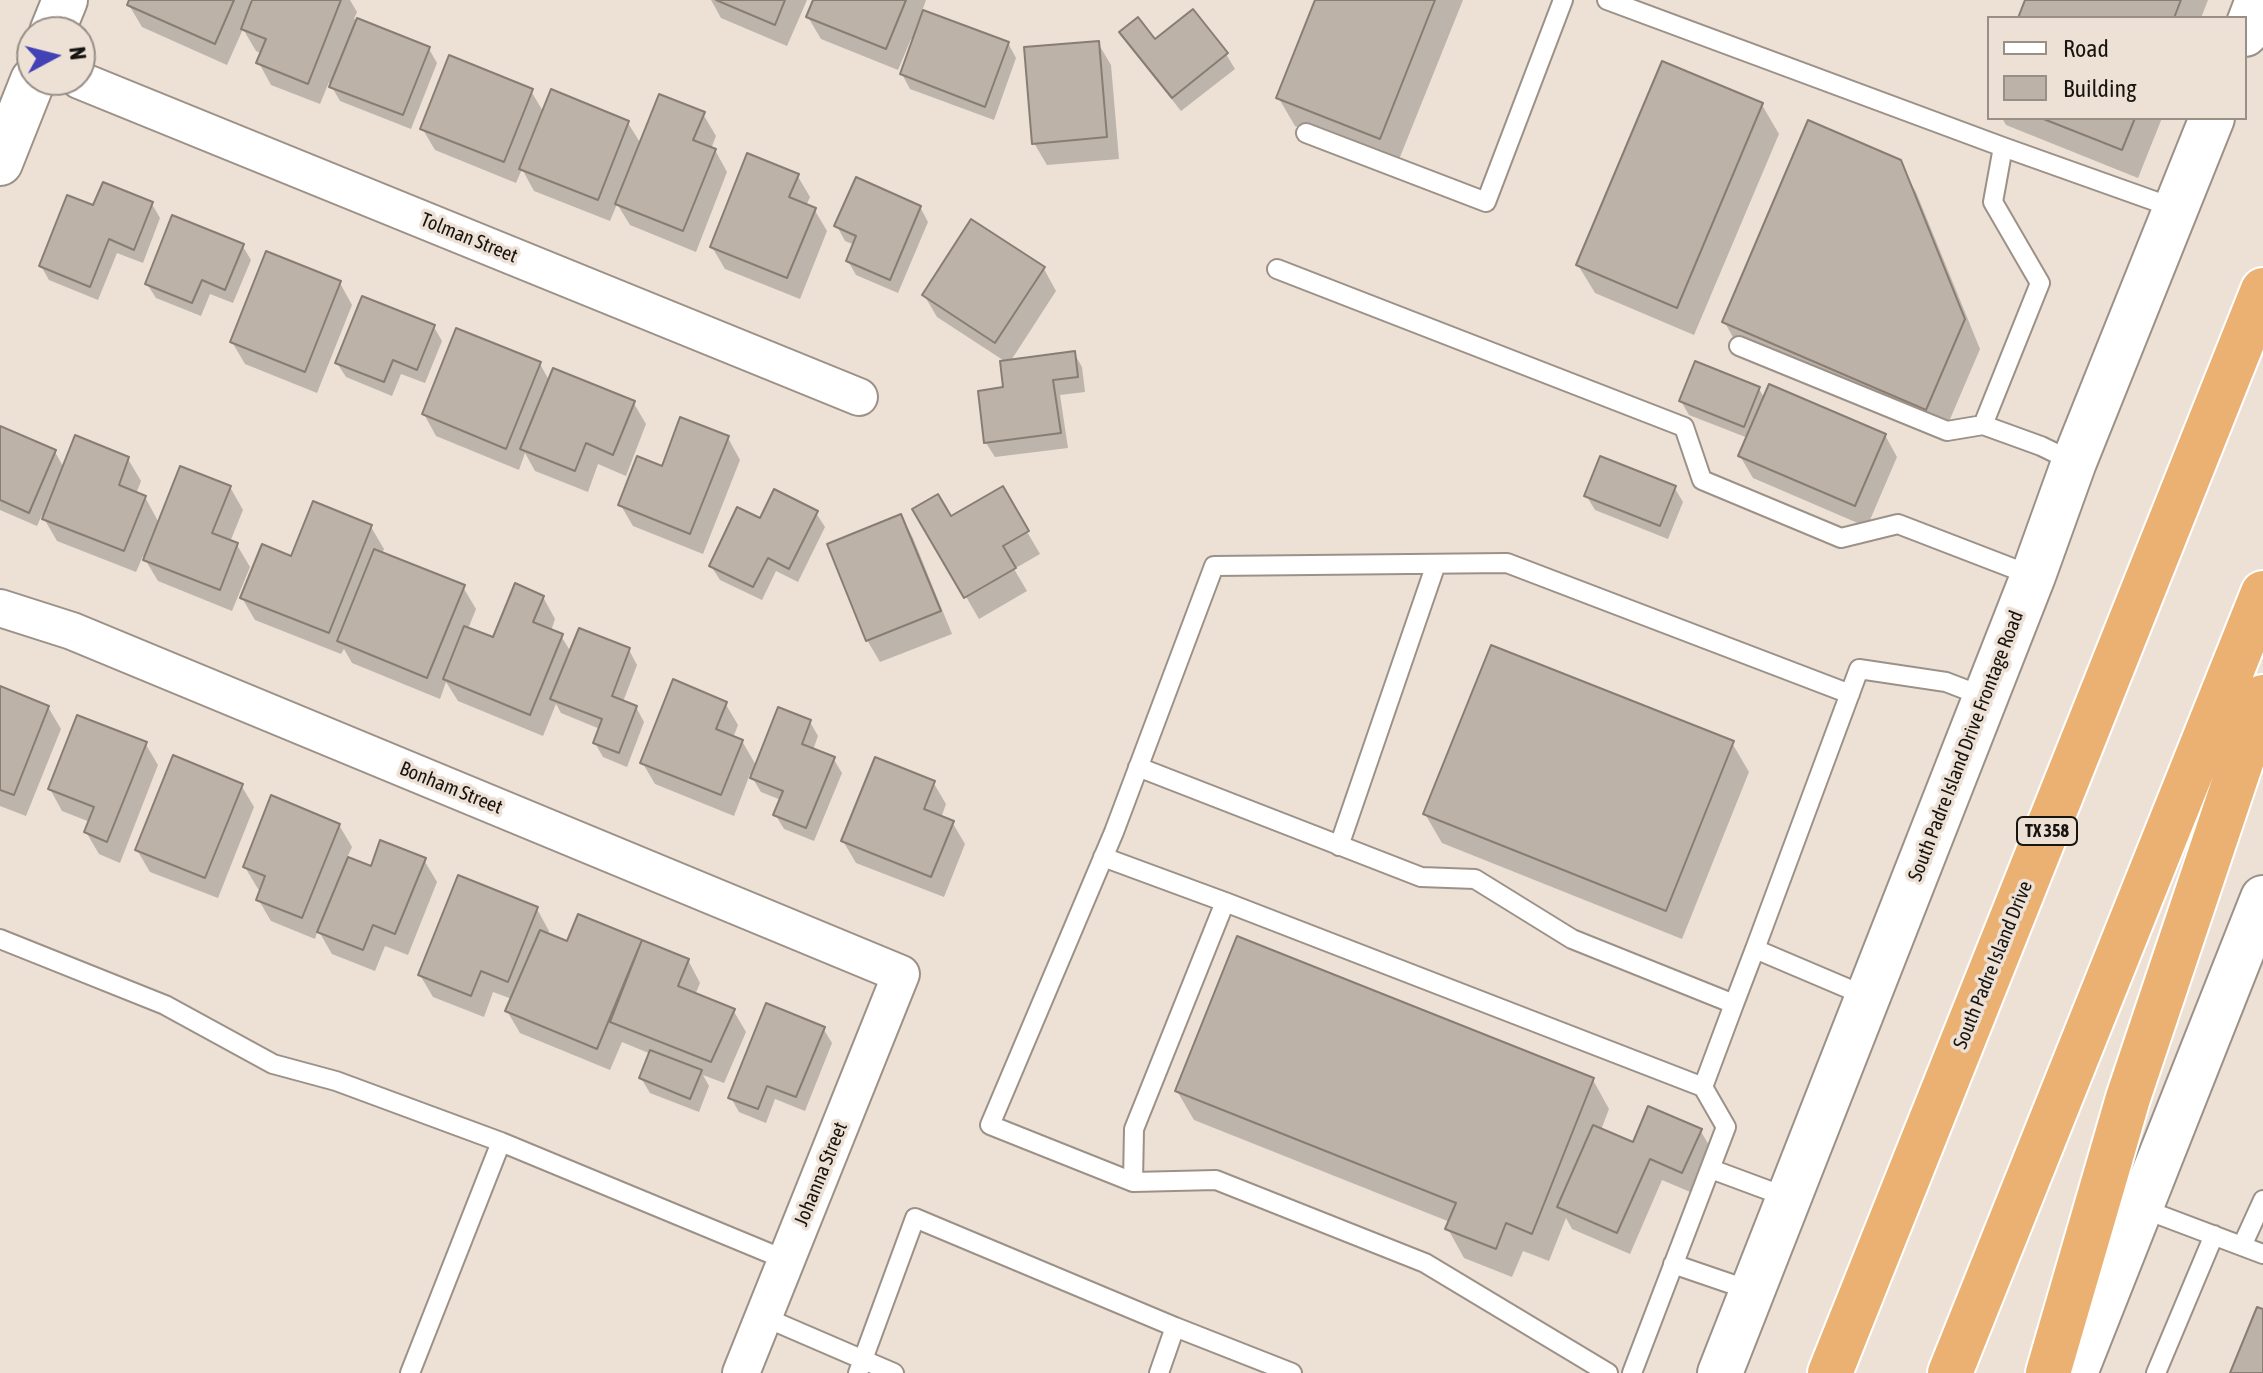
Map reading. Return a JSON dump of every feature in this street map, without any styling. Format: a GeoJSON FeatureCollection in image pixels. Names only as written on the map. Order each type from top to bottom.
{"type":"FeatureCollection","features":[{"type":"Feature","properties":{"kind":"highway","name":"South Padre Island Drive"},"geometry":{"type":"LineString","coordinates":[[1830,1373],[2263,290]]}},
{"type":"Feature","properties":{"kind":"highway"},"geometry":{"type":"LineString","coordinates":[[1950,1373],[2263,593]]}},
{"type":"Feature","properties":{"kind":"highway"},"geometry":{"type":"LineString","coordinates":[[2048,1373],[2128,1098],[2263,697]]}},
{"type":"Feature","properties":{"kind":"main road"},"geometry":{"type":"LineString","coordinates":[[2247,29],[2258,0]]}},
{"type":"Feature","properties":{"kind":"main road"},"geometry":{"type":"LineString","coordinates":[[0,163],[27,96]]}},
{"type":"Feature","properties":{"kind":"main road","name":"South Padre Island Drive Frontage Road"},"geometry":{"type":"LineString","coordinates":[[1720,1373],[2033,576],[2074,462],[2211,120]]}},
{"type":"Feature","properties":{"kind":"main road"},"geometry":{"type":"LineString","coordinates":[[2075,1373],[2141,1208],[2255,942],[2263,898]]}},
{"type":"Feature","properties":{"kind":"street","name":"Tolman Street"},"geometry":{"type":"LineString","coordinates":[[96,87],[859,397]]}},
{"type":"Feature","properties":{"kind":"street","name":"Bonham Street"},"geometry":{"type":"LineString","coordinates":[[0,608],[72,631],[901,974]]}},
{"type":"Feature","properties":{"kind":"street","name":"Johanna Street"},"geometry":{"type":"LineString","coordinates":[[741,1373],[901,974]]}},
{"type":"Feature","properties":{"kind":"lane"},"geometry":{"type":"LineString","coordinates":[[1306,133],[1486,202],[1563,0]]}},
{"type":"Feature","properties":{"kind":"lane"},"geometry":{"type":"LineString","coordinates":[[1607,0],[2177,209]]}},
{"type":"Feature","properties":{"kind":"lane"},"geometry":{"type":"LineString","coordinates":[[1983,425],[2040,283],[1993,202],[2003,147]]}},
{"type":"Feature","properties":{"kind":"lane"},"geometry":{"type":"LineString","coordinates":[[1277,269],[1684,427],[1702,480],[1841,538],[1898,524],[2033,576]]}},
{"type":"Feature","properties":{"kind":"lane"},"geometry":{"type":"LineString","coordinates":[[1739,346],[1947,431],[1983,425],[2074,462]]}},
{"type":"Feature","properties":{"kind":"lane"},"geometry":{"type":"LineString","coordinates":[[1608,1373],[1425,1263],[1216,1180],[1133,1182],[990,1125],[1103,857],[1214,566],[1507,563],[1850,694]]}},
{"type":"Feature","properties":{"kind":"lane"},"geometry":{"type":"LineString","coordinates":[[1339,846],[1436,564]]}},
{"type":"Feature","properties":{"kind":"lane"},"geometry":{"type":"LineString","coordinates":[[1703,1087],[1859,669],[1946,682],[1985,697]]}},
{"type":"Feature","properties":{"kind":"lane"},"geometry":{"type":"LineString","coordinates":[[1138,767],[1421,877],[1475,879],[1572,939],[1734,1004]]}},
{"type":"Feature","properties":{"kind":"lane"},"geometry":{"type":"LineString","coordinates":[[1103,857],[1703,1087],[1726,1127],[1632,1373]]}},
{"type":"Feature","properties":{"kind":"lane"},"geometry":{"type":"LineString","coordinates":[[1133,1182],[1134,1129],[1225,902]]}},
{"type":"Feature","properties":{"kind":"lane"},"geometry":{"type":"LineString","coordinates":[[0,939],[165,1005],[273,1064],[336,1081],[501,1142],[786,1260]]}},
{"type":"Feature","properties":{"kind":"lane"},"geometry":{"type":"LineString","coordinates":[[1755,949],[1868,997]]}},
{"type":"Feature","properties":{"kind":"lane"},"geometry":{"type":"LineString","coordinates":[[410,1373],[501,1142]]}},
{"type":"Feature","properties":{"kind":"lane"},"geometry":{"type":"LineString","coordinates":[[1711,1169],[1789,1198]]}},
{"type":"Feature","properties":{"kind":"lane"},"geometry":{"type":"LineString","coordinates":[[2242,1246],[2263,1200]]}},
{"type":"Feature","properties":{"kind":"lane"},"geometry":{"type":"LineString","coordinates":[[2141,1208],[2263,1254]]}},
{"type":"Feature","properties":{"kind":"lane"},"geometry":{"type":"LineString","coordinates":[[860,1366],[915,1218],[1292,1373]]}},
{"type":"Feature","properties":{"kind":"lane"},"geometry":{"type":"LineString","coordinates":[[2156,1373],[2214,1235]]}},
{"type":"Feature","properties":{"kind":"lane"},"geometry":{"type":"LineString","coordinates":[[1673,1264],[1752,1291]]}},
{"type":"Feature","properties":{"kind":"lane"},"geometry":{"type":"LineString","coordinates":[[764,1317],[860,1366],[894,1373]]}},
{"type":"Feature","properties":{"kind":"lane"},"geometry":{"type":"LineString","coordinates":[[1159,1373],[1175,1327]]}},
{"type":"Feature","properties":{"kind":"building"},"geometry":{"type":"Polygon","coordinates":[[[129,0],[234,0],[215,44],[127,5],[129,0]]]}},
{"type":"Feature","properties":{"kind":"building"},"geometry":{"type":"Polygon","coordinates":[[[252,0],[341,0],[308,84],[256,63],[266,39],[241,29],[252,0]]]}},
{"type":"Feature","properties":{"kind":"building"},"geometry":{"type":"Polygon","coordinates":[[[716,0],[785,0],[775,25],[716,0]]]}},
{"type":"Feature","properties":{"kind":"building"},"geometry":{"type":"Polygon","coordinates":[[[813,0],[906,0],[886,49],[806,17],[813,0]]]}},
{"type":"Feature","properties":{"kind":"building"},"geometry":{"type":"Polygon","coordinates":[[[1315,0],[1435,0],[1380,139],[1276,98],[1315,0]]]}},
{"type":"Feature","properties":{"kind":"building"},"geometry":{"type":"Polygon","coordinates":[[[2025,0],[2181,0],[2175,16],[2019,16],[2025,0]]]}},
{"type":"Feature","properties":{"kind":"building"},"geometry":{"type":"Polygon","coordinates":[[[1193,9],[1228,53],[1172,98],[1119,32],[1138,17],[1155,39],[1193,9]]]}},
{"type":"Feature","properties":{"kind":"building"},"geometry":{"type":"Polygon","coordinates":[[[923,10],[1009,42],[985,107],[900,74],[923,10]]]}},
{"type":"Feature","properties":{"kind":"building"},"geometry":{"type":"Polygon","coordinates":[[[357,18],[430,47],[403,115],[329,87],[357,18]]]}},
{"type":"Feature","properties":{"kind":"building"},"geometry":{"type":"Polygon","coordinates":[[[1099,41],[1107,137],[1032,144],[1024,47],[1099,41]]]}},
{"type":"Feature","properties":{"kind":"building"},"geometry":{"type":"Polygon","coordinates":[[[449,55],[533,89],[504,162],[420,129],[449,55]]]}},
{"type":"Feature","properties":{"kind":"building"},"geometry":{"type":"Polygon","coordinates":[[[1662,61],[1763,103],[1677,308],[1576,265],[1662,61]]]}},
{"type":"Feature","properties":{"kind":"building"},"geometry":{"type":"Polygon","coordinates":[[[551,89],[629,121],[598,200],[519,169],[551,89]]]}},
{"type":"Feature","properties":{"kind":"building"},"geometry":{"type":"Polygon","coordinates":[[[659,94],[705,112],[693,140],[716,149],[683,231],[615,204],[659,94]]]}},
{"type":"Feature","properties":{"kind":"building"},"geometry":{"type":"Polygon","coordinates":[[[1808,120],[1901,160],[1965,319],[1926,410],[1722,322],[1808,120]]]}},
{"type":"Feature","properties":{"kind":"building"},"geometry":{"type":"Polygon","coordinates":[[[2046,120],[2134,120],[2122,150],[2046,120]]]}},
{"type":"Feature","properties":{"kind":"building"},"geometry":{"type":"Polygon","coordinates":[[[747,153],[799,174],[789,197],[816,208],[787,278],[710,247],[747,153]]]}},
{"type":"Feature","properties":{"kind":"building"},"geometry":{"type":"Polygon","coordinates":[[[856,177],[921,206],[890,280],[846,261],[856,236],[834,226],[856,177]]]}},
{"type":"Feature","properties":{"kind":"building"},"geometry":{"type":"Polygon","coordinates":[[[103,182],[153,202],[134,250],[109,239],[90,287],[39,266],[67,195],[93,205],[103,182]]]}},
{"type":"Feature","properties":{"kind":"building"},"geometry":{"type":"Polygon","coordinates":[[[172,215],[244,244],[225,290],[202,280],[192,303],[145,284],[172,215]]]}},
{"type":"Feature","properties":{"kind":"building"},"geometry":{"type":"Polygon","coordinates":[[[971,219],[1045,267],[995,343],[922,295],[971,219]]]}},
{"type":"Feature","properties":{"kind":"building"},"geometry":{"type":"Polygon","coordinates":[[[266,251],[341,281],[305,372],[230,342],[266,251]]]}},
{"type":"Feature","properties":{"kind":"building"},"geometry":{"type":"Polygon","coordinates":[[[362,296],[435,325],[417,370],[393,360],[384,382],[335,363],[362,296]]]}},
{"type":"Feature","properties":{"kind":"building"},"geometry":{"type":"Polygon","coordinates":[[[456,328],[541,362],[506,449],[422,414],[456,328]]]}},
{"type":"Feature","properties":{"kind":"building"},"geometry":{"type":"Polygon","coordinates":[[[1075,351],[1078,377],[1053,380],[1061,433],[984,443],[978,391],[1003,387],[1000,361],[1075,351]]]}},
{"type":"Feature","properties":{"kind":"building"},"geometry":{"type":"Polygon","coordinates":[[[1695,361],[1760,387],[1744,427],[1679,401],[1695,361]]]}},
{"type":"Feature","properties":{"kind":"building"},"geometry":{"type":"Polygon","coordinates":[[[553,368],[635,401],[613,455],[586,443],[575,471],[520,449],[553,368]]]}},
{"type":"Feature","properties":{"kind":"building"},"geometry":{"type":"Polygon","coordinates":[[[1769,384],[1886,434],[1855,506],[1738,456],[1769,384]]]}},
{"type":"Feature","properties":{"kind":"building"},"geometry":{"type":"Polygon","coordinates":[[[680,417],[729,436],[690,534],[618,505],[637,456],[662,466],[680,417]]]}},
{"type":"Feature","properties":{"kind":"building"},"geometry":{"type":"Polygon","coordinates":[[[0,426],[56,450],[29,513],[0,500],[0,426]]]}},
{"type":"Feature","properties":{"kind":"building"},"geometry":{"type":"Polygon","coordinates":[[[75,435],[129,457],[119,485],[146,496],[124,551],[42,519],[75,435]]]}},
{"type":"Feature","properties":{"kind":"building"},"geometry":{"type":"Polygon","coordinates":[[[1600,456],[1676,486],[1660,526],[1584,496],[1600,456]]]}},
{"type":"Feature","properties":{"kind":"building"},"geometry":{"type":"Polygon","coordinates":[[[180,466],[231,486],[212,533],[238,543],[220,590],[143,560],[180,466]]]}},
{"type":"Feature","properties":{"kind":"building"},"geometry":{"type":"Polygon","coordinates":[[[1003,486],[1029,531],[1003,546],[1016,568],[964,598],[912,509],[938,494],[951,516],[1003,486]]]}},
{"type":"Feature","properties":{"kind":"building"},"geometry":{"type":"Polygon","coordinates":[[[774,489],[818,511],[789,569],[768,558],[753,587],[709,566],[737,507],[760,518],[774,489]]]}},
{"type":"Feature","properties":{"kind":"building"},"geometry":{"type":"Polygon","coordinates":[[[313,501],[372,525],[329,633],[240,598],[262,544],[291,556],[313,501]]]}},
{"type":"Feature","properties":{"kind":"building"},"geometry":{"type":"Polygon","coordinates":[[[901,514],[941,611],[866,641],[827,544],[901,514]]]}},
{"type":"Feature","properties":{"kind":"building"},"geometry":{"type":"Polygon","coordinates":[[[374,549],[465,585],[427,678],[337,641],[374,549]]]}},
{"type":"Feature","properties":{"kind":"building"},"geometry":{"type":"Polygon","coordinates":[[[515,583],[544,596],[533,622],[563,634],[530,715],[443,679],[464,626],[493,637],[515,583]]]}},
{"type":"Feature","properties":{"kind":"building"},"geometry":{"type":"Polygon","coordinates":[[[579,628],[630,648],[612,696],[637,706],[619,753],[593,743],[602,719],[550,699],[579,628]]]}},
{"type":"Feature","properties":{"kind":"building"},"geometry":{"type":"Polygon","coordinates":[[[1491,645],[1734,741],[1666,911],[1423,814],[1491,645]]]}},
{"type":"Feature","properties":{"kind":"building"},"geometry":{"type":"Polygon","coordinates":[[[673,679],[727,702],[716,729],[743,740],[721,795],[640,763],[673,679]]]}},
{"type":"Feature","properties":{"kind":"building"},"geometry":{"type":"Polygon","coordinates":[[[0,686],[49,706],[14,795],[0,790],[0,686]]]}},
{"type":"Feature","properties":{"kind":"building"},"geometry":{"type":"Polygon","coordinates":[[[778,707],[811,720],[802,744],[835,757],[806,828],[773,815],[783,791],[750,778],[778,707]]]}},
{"type":"Feature","properties":{"kind":"building"},"geometry":{"type":"Polygon","coordinates":[[[77,715],[147,742],[107,842],[84,832],[94,807],[48,789],[77,715]]]}},
{"type":"Feature","properties":{"kind":"building"},"geometry":{"type":"Polygon","coordinates":[[[173,755],[243,784],[205,878],[135,850],[173,755]]]}},
{"type":"Feature","properties":{"kind":"building"},"geometry":{"type":"Polygon","coordinates":[[[875,757],[935,781],[924,809],[954,821],[931,877],[841,841],[875,757]]]}},
{"type":"Feature","properties":{"kind":"building"},"geometry":{"type":"Polygon","coordinates":[[[271,795],[340,824],[302,918],[256,900],[265,876],[243,867],[271,795]]]}},
{"type":"Feature","properties":{"kind":"building"},"geometry":{"type":"Polygon","coordinates":[[[380,840],[426,858],[395,934],[373,925],[363,950],[317,932],[348,857],[371,866],[380,840]]]}},
{"type":"Feature","properties":{"kind":"building"},"geometry":{"type":"Polygon","coordinates":[[[458,875],[538,907],[508,982],[481,971],[471,996],[418,975],[458,875]]]}},
{"type":"Feature","properties":{"kind":"building"},"geometry":{"type":"Polygon","coordinates":[[[578,914],[642,940],[597,1049],[505,1011],[540,930],[567,941],[578,914]]]}},
{"type":"Feature","properties":{"kind":"building"},"geometry":{"type":"Polygon","coordinates":[[[1237,936],[1594,1078],[1532,1234],[1506,1223],[1496,1249],[1445,1229],[1456,1203],[1175,1091],[1237,936]]]}},
{"type":"Feature","properties":{"kind":"building"},"geometry":{"type":"Polygon","coordinates":[[[642,940],[689,959],[678,986],[735,1009],[711,1062],[610,1022],[642,940]]]}},
{"type":"Feature","properties":{"kind":"building"},"geometry":{"type":"Polygon","coordinates":[[[766,1003],[825,1027],[796,1097],[767,1086],[758,1109],[728,1098],[766,1003]]]}},
{"type":"Feature","properties":{"kind":"building"},"geometry":{"type":"Polygon","coordinates":[[[650,1050],[702,1070],[690,1099],[639,1078],[650,1050]]]}},
{"type":"Feature","properties":{"kind":"building"},"geometry":{"type":"Polygon","coordinates":[[[1648,1106],[1702,1129],[1682,1173],[1650,1159],[1617,1233],[1557,1207],[1593,1125],[1633,1142],[1648,1106]]]}},
{"type":"Feature","properties":{"kind":"building"},"geometry":{"type":"Polygon","coordinates":[[[2257,1307],[2263,1309],[2263,1373],[2230,1373],[2257,1307]]]}}]}
